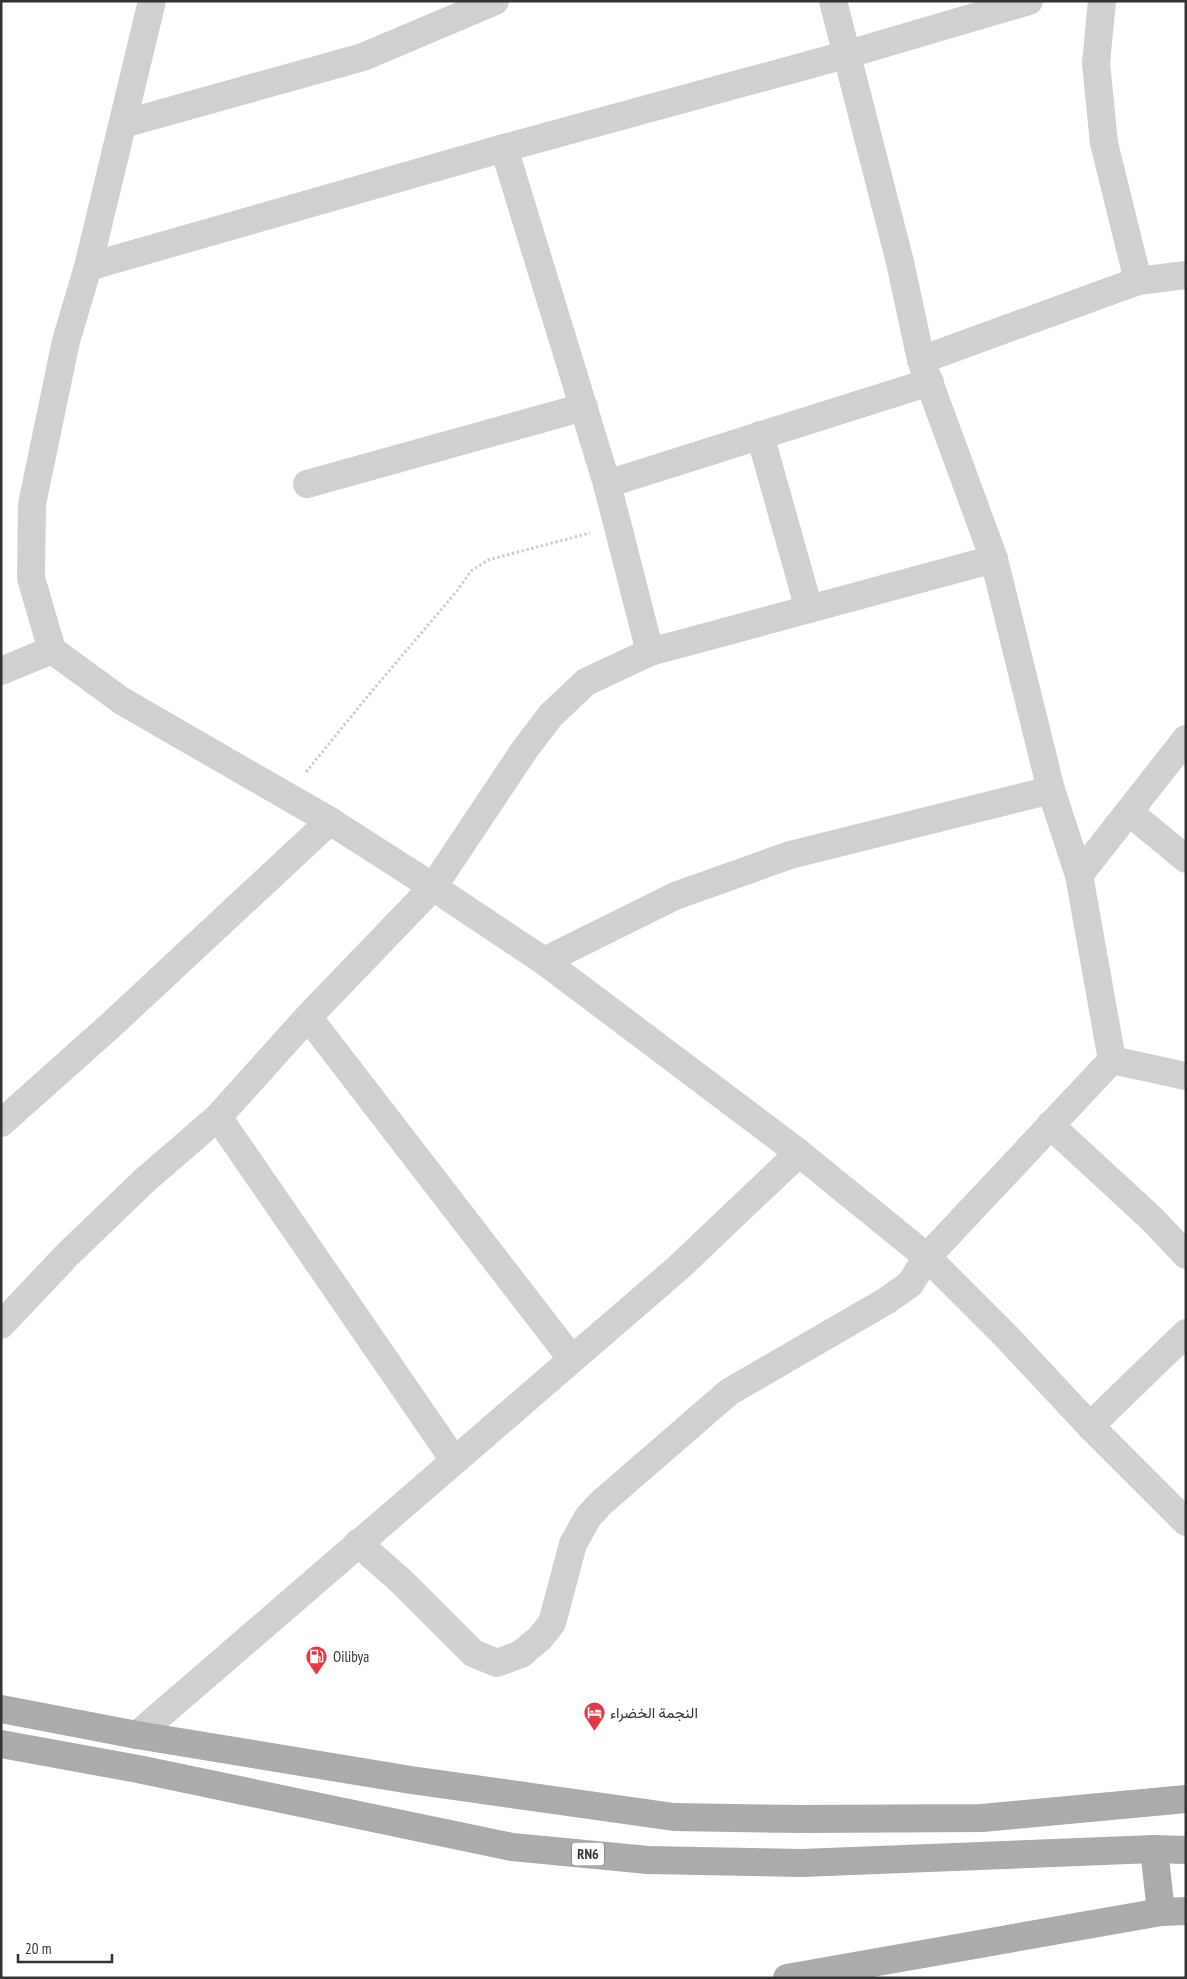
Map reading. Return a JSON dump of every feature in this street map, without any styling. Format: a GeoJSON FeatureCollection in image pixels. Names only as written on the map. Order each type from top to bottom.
{"type":"FeatureCollection","features":[{"type":"Feature","properties":{"kind":"main road"},"geometry":{"type":"LineString","coordinates":[[1,1709],[138,1735],[411,1780],[674,1817],[801,1819],[982,1818],[1186,1799]]}},
{"type":"Feature","properties":{"kind":"main road","name":"RN6"},"geometry":{"type":"LineString","coordinates":[[1,1744],[138,1769],[512,1847],[629,1858],[802,1863],[1154,1849],[1186,1850]]}},
{"type":"Feature","properties":{"kind":"main road"},"geometry":{"type":"LineString","coordinates":[[787,1978],[1174,1912],[1154,1849]]}},
{"type":"Feature","properties":{"kind":"street"},"geometry":{"type":"LineString","coordinates":[[152,1],[88,267],[66,341],[32,504],[31,578],[52,650],[122,701],[330,821],[544,961],[799,1153],[927,1257],[1005,1335],[1090,1426],[1186,1522]]}},
{"type":"Feature","properties":{"kind":"street"},"geometry":{"type":"LineString","coordinates":[[123,124],[363,58],[494,1]]}},
{"type":"Feature","properties":{"kind":"street"},"geometry":{"type":"LineString","coordinates":[[833,1],[888,214],[925,371],[994,560],[1051,790],[1079,875],[1112,1060]]}},
{"type":"Feature","properties":{"kind":"street"},"geometry":{"type":"LineString","coordinates":[[88,267],[504,148],[846,55],[1029,1]]}},
{"type":"Feature","properties":{"kind":"street"},"geometry":{"type":"LineString","coordinates":[[1102,1],[1096,63],[1104,143],[1138,281]]}},
{"type":"Feature","properties":{"kind":"street"},"geometry":{"type":"LineString","coordinates":[[504,148],[607,484],[650,652]]}},
{"type":"Feature","properties":{"kind":"street"},"geometry":{"type":"LineString","coordinates":[[607,484],[760,435],[925,371],[1138,281],[1186,275]]}},
{"type":"Feature","properties":{"kind":"street"},"geometry":{"type":"LineString","coordinates":[[307,484],[584,407]]}},
{"type":"Feature","properties":{"kind":"street"},"geometry":{"type":"LineString","coordinates":[[760,435],[809,609]]}},
{"type":"Feature","properties":{"kind":"street"},"geometry":{"type":"LineString","coordinates":[[1,1325],[66,1255],[144,1180],[218,1117],[308,1018],[433,887],[525,749],[551,714],[586,682],[650,652],[994,560]]}},
{"type":"Feature","properties":{"kind":"street"},"geometry":{"type":"LineString","coordinates":[[1,671],[52,650]]}},
{"type":"Feature","properties":{"kind":"street"},"geometry":{"type":"LineString","coordinates":[[1079,875],[1186,739]]}},
{"type":"Feature","properties":{"kind":"street"},"geometry":{"type":"LineString","coordinates":[[544,961],[675,896],[790,856],[1051,790]]}},
{"type":"Feature","properties":{"kind":"street"},"geometry":{"type":"LineString","coordinates":[[1129,812],[1186,859]]}},
{"type":"Feature","properties":{"kind":"street"},"geometry":{"type":"LineString","coordinates":[[1,1123],[119,1018],[330,821]]}},
{"type":"Feature","properties":{"kind":"street"},"geometry":{"type":"LineString","coordinates":[[308,1018],[571,1358]]}},
{"type":"Feature","properties":{"kind":"street"},"geometry":{"type":"LineString","coordinates":[[1112,1060],[1186,1076]]}},
{"type":"Feature","properties":{"kind":"street"},"geometry":{"type":"LineString","coordinates":[[358,1543],[402,1582],[473,1654],[497,1663],[521,1654],[540,1638],[552,1623],[573,1544],[588,1517],[601,1503],[729,1392],[886,1301],[910,1284],[927,1257],[1112,1060]]}},
{"type":"Feature","properties":{"kind":"street"},"geometry":{"type":"LineString","coordinates":[[218,1117],[454,1460]]}},
{"type":"Feature","properties":{"kind":"street"},"geometry":{"type":"LineString","coordinates":[[1050,1125],[1153,1220],[1186,1255]]}},
{"type":"Feature","properties":{"kind":"street"},"geometry":{"type":"LineString","coordinates":[[138,1735],[571,1358],[678,1268],[799,1153]]}},
{"type":"Feature","properties":{"kind":"street"},"geometry":{"type":"LineString","coordinates":[[1153,1220],[1186,1228]]}},
{"type":"Feature","properties":{"kind":"street"},"geometry":{"type":"LineString","coordinates":[[1090,1426],[1186,1333]]}},
{"type":"Feature","properties":{"kind":"path"},"geometry":{"type":"LineString","coordinates":[[286,796],[457,591],[471,571],[488,560],[617,526]]}},
{"type":"Feature","properties":{"kind":"place","name":"Oilibya"},"geometry":{"type":"Point","coordinates":[317,1675]}},
{"type":"Feature","properties":{"kind":"place","name":"النجمة الخضراء"},"geometry":{"type":"Point","coordinates":[594,1731]}}]}
